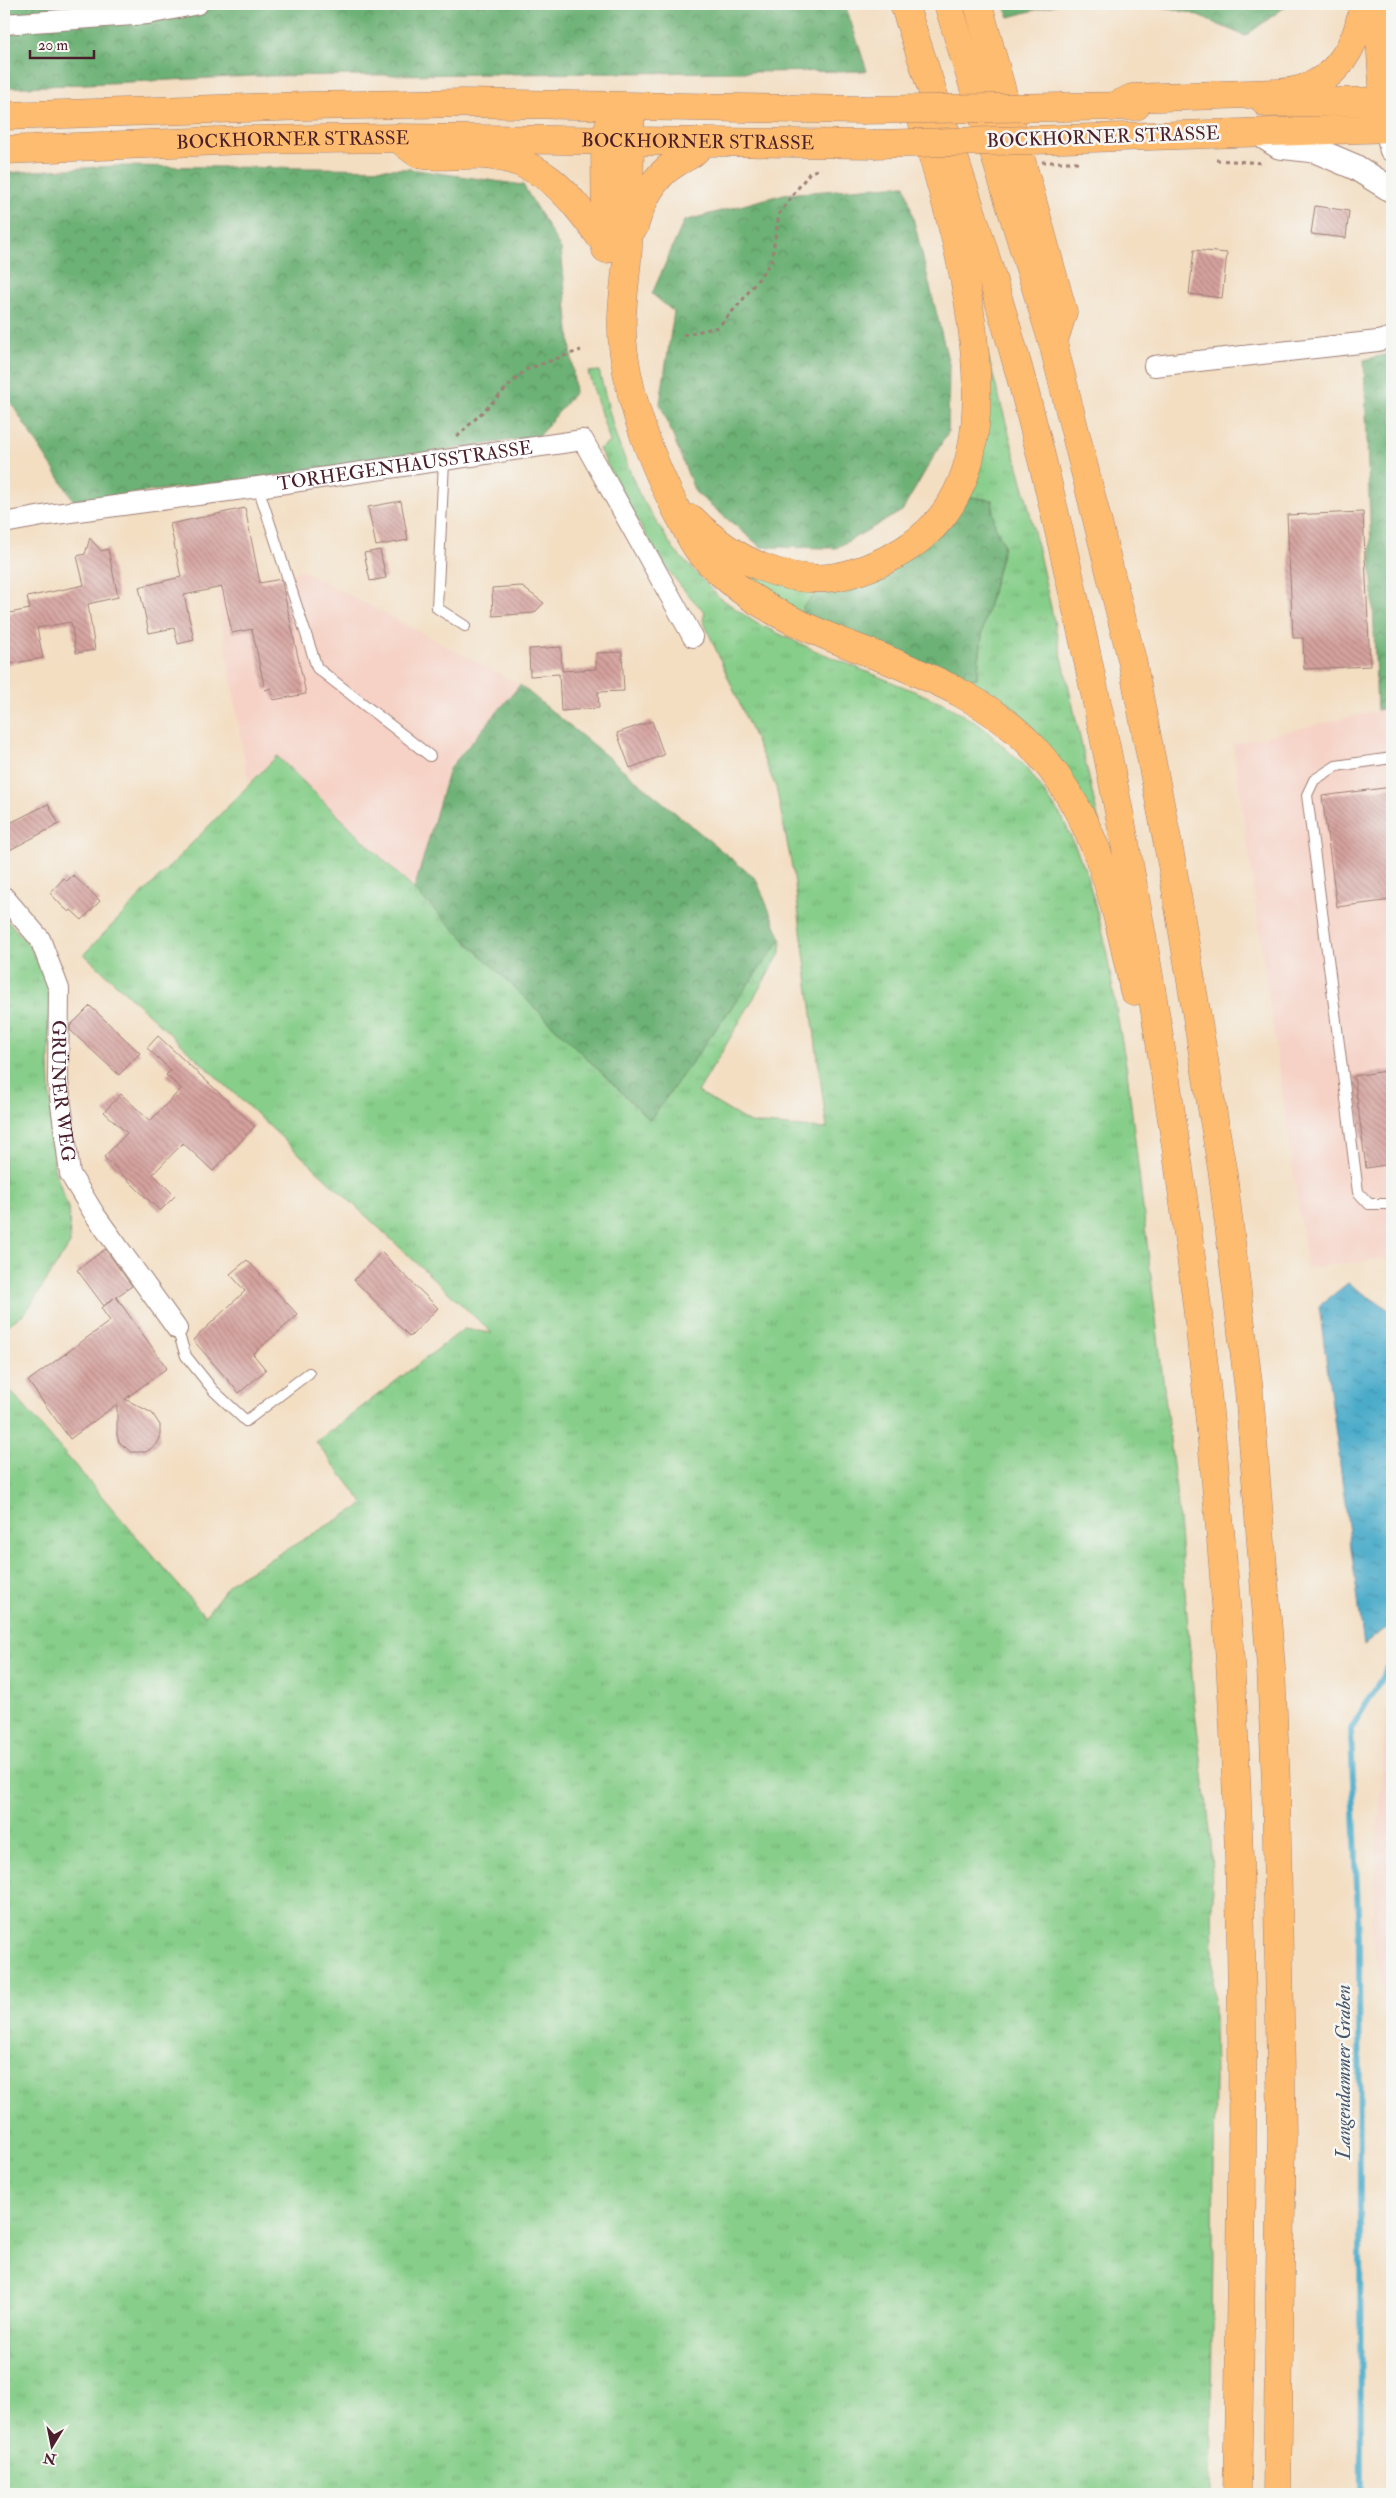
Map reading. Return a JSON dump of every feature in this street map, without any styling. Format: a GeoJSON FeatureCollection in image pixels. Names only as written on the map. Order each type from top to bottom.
{"type":"FeatureCollection","features":[{"type":"Feature","properties":{"kind":"main road"},"geometry":{"type":"LineString","coordinates":[[669,496],[711,538],[733,553],[777,573],[798,577],[823,578],[867,569],[892,558],[912,546],[931,530],[948,509],[962,484],[970,461],[978,410],[972,317],[956,235],[887,4]]}},
{"type":"Feature","properties":{"kind":"main road"},"geometry":{"type":"LineString","coordinates":[[904,4],[970,206],[1018,368],[1064,550],[1126,838],[1154,998],[1180,1168],[1215,1482],[1228,1633],[1237,1825],[1242,1963],[1240,2323],[1236,2494]]}},
{"type":"Feature","properties":{"kind":"main road"},"geometry":{"type":"LineString","coordinates":[[948,4],[1053,344],[1132,660],[1172,865],[1223,1175],[1249,1391],[1271,1668],[1277,1794],[1282,2135],[1277,2494]]}},
{"type":"Feature","properties":{"kind":"main road"},"geometry":{"type":"LineString","coordinates":[[978,4],[1063,312],[1053,344]]}},
{"type":"Feature","properties":{"kind":"main road"},"geometry":{"type":"LineString","coordinates":[[1113,106],[1132,98],[1296,92],[1310,88],[1342,62],[1355,36],[1366,4]]}},
{"type":"Feature","properties":{"kind":"main road"},"geometry":{"type":"LineString","coordinates":[[1378,4],[1388,101]]}},
{"type":"Feature","properties":{"kind":"main road","name":"BOCKHORNER STRASSE"},"geometry":{"type":"LineString","coordinates":[[4,116],[425,104],[861,110],[1388,101]]}},
{"type":"Feature","properties":{"kind":"main road"},"geometry":{"type":"LineString","coordinates":[[625,107],[617,140],[616,245],[610,286],[621,322],[624,354],[640,424],[652,459],[669,496],[698,550],[717,570],[741,590],[803,626],[960,692],[998,716],[1030,745],[1056,774],[1072,797],[1086,823],[1117,912],[1137,1007],[1158,1141],[1180,1168]]}},
{"type":"Feature","properties":{"kind":"main road","name":"BOCKHORNER STRASSE"},"geometry":{"type":"LineString","coordinates":[[4,150],[187,141],[398,138],[873,144],[1075,151],[1257,132],[1391,135]]}},
{"type":"Feature","properties":{"kind":"main road"},"geometry":{"type":"LineString","coordinates":[[398,138],[420,155],[484,155],[529,165],[546,175],[616,245]]}},
{"type":"Feature","properties":{"kind":"main road"},"geometry":{"type":"LineString","coordinates":[[616,245],[653,184],[674,164],[694,154],[703,142]]}},
{"type":"Feature","properties":{"kind":"street"},"geometry":{"type":"LineString","coordinates":[[4,24],[148,14],[198,4]]}},
{"type":"Feature","properties":{"kind":"street"},"geometry":{"type":"LineString","coordinates":[[1388,101],[1391,135]]}},
{"type":"Feature","properties":{"kind":"street"},"geometry":{"type":"LineString","coordinates":[[1257,132],[1280,146],[1315,150],[1355,167],[1392,190]]}},
{"type":"Feature","properties":{"kind":"street"},"geometry":{"type":"LineString","coordinates":[[1154,366],[1378,341],[1392,337]]}},
{"type":"Feature","properties":{"kind":"street","name":"TORHEGENHAUSSTRASSE"},"geometry":{"type":"LineString","coordinates":[[4,523],[48,514],[258,487],[582,440],[693,638]]}},
{"type":"Feature","properties":{"kind":"street","name":"GRÜNER WEG"},"geometry":{"type":"LineString","coordinates":[[4,897],[40,939],[59,989],[58,1081],[70,1174],[95,1214],[177,1329]]}},
{"type":"Feature","properties":{"kind":"lane"},"geometry":{"type":"LineString","coordinates":[[444,461],[437,608],[465,626]]}},
{"type":"Feature","properties":{"kind":"lane"},"geometry":{"type":"LineString","coordinates":[[258,487],[317,668],[430,756]]}},
{"type":"Feature","properties":{"kind":"lane"},"geometry":{"type":"LineString","coordinates":[[1392,758],[1336,766],[1314,780],[1307,794],[1358,1192],[1369,1204],[1392,1204]]}},
{"type":"Feature","properties":{"kind":"lane"},"geometry":{"type":"LineString","coordinates":[[177,1329],[186,1356],[214,1391],[246,1421],[309,1373]]}},
{"type":"Feature","properties":{"kind":"path"},"geometry":{"type":"LineString","coordinates":[[1075,151],[1088,162]]}},
{"type":"Feature","properties":{"kind":"path"},"geometry":{"type":"LineString","coordinates":[[1209,160],[1269,163]]}},
{"type":"Feature","properties":{"kind":"path","name":"BOCKHORNER STRASSE"},"geometry":{"type":"LineString","coordinates":[[683,334],[718,327],[741,302],[771,262],[779,214],[810,172],[826,168]]}},
{"type":"Feature","properties":{"kind":"path","name":"TORHEGENHAUSSTRASSE"},"geometry":{"type":"LineString","coordinates":[[474,420],[525,370],[581,350]]}},
{"type":"Feature","properties":{"kind":"shaded area"},"geometry":{"type":"Polygon","coordinates":[[[302,570],[520,685],[447,769],[414,890],[277,756],[248,782],[217,591],[302,570]]]}},
{"type":"Feature","properties":{"kind":"shaded area"},"geometry":{"type":"Polygon","coordinates":[[[1392,707],[1392,1258],[1307,1268],[1233,744],[1392,707]]]}},
{"type":"Feature","properties":{"kind":"shaded area"},"geometry":{"type":"Polygon","coordinates":[[[1392,1699],[1392,2038],[1371,1931],[1386,1712],[1392,1699]]]}},
{"type":"Feature","properties":{"kind":"green space"},"geometry":{"type":"Polygon","coordinates":[[[4,4],[845,4],[867,71],[253,76],[4,88],[4,4]]]}},
{"type":"Feature","properties":{"kind":"green space"},"geometry":{"type":"Polygon","coordinates":[[[1004,4],[1058,4],[1009,17],[1004,4]]]}},
{"type":"Feature","properties":{"kind":"green space"},"geometry":{"type":"Polygon","coordinates":[[[1148,4],[1289,4],[1245,36],[1191,13],[1148,4]]]}},
{"type":"Feature","properties":{"kind":"green space"},"geometry":{"type":"Polygon","coordinates":[[[114,166],[410,169],[523,185],[561,249],[575,392],[539,436],[312,471],[74,501],[4,392],[4,173],[114,166]]]}},
{"type":"Feature","properties":{"kind":"green space"},"geometry":{"type":"Polygon","coordinates":[[[905,185],[949,364],[948,432],[902,511],[836,548],[761,547],[695,492],[660,403],[674,312],[652,294],[684,221],[784,194],[905,185]]]}},
{"type":"Feature","properties":{"kind":"green space"},"geometry":{"type":"Polygon","coordinates":[[[986,349],[1027,500],[1099,823],[955,682],[977,678],[983,628],[1004,545],[995,526],[992,500],[964,496],[986,349]]]}},
{"type":"Feature","properties":{"kind":"green space"},"geometry":{"type":"Polygon","coordinates":[[[1392,353],[1392,707],[1377,710],[1364,360],[1392,353]]]}},
{"type":"Feature","properties":{"kind":"green space"},"geometry":{"type":"Polygon","coordinates":[[[599,371],[616,437],[639,494],[674,550],[719,597],[756,623],[814,650],[943,703],[981,726],[1027,768],[1063,819],[1086,871],[1104,938],[1127,1071],[1178,1508],[1195,1711],[1211,1838],[1215,2081],[1210,2494],[4,2494],[4,1383],[205,1616],[231,1582],[364,1504],[316,1442],[464,1329],[492,1333],[84,954],[277,756],[650,1120],[781,939],[781,952],[698,1092],[750,1123],[827,1129],[794,877],[776,787],[703,620],[705,612],[673,576],[659,556],[599,449],[610,442],[588,372],[599,371]]]}},
{"type":"Feature","properties":{"kind":"green space"},"geometry":{"type":"Polygon","coordinates":[[[964,496],[992,500],[995,526],[1004,545],[983,628],[977,678],[955,682],[803,617],[803,606],[825,586],[964,496]]]}},
{"type":"Feature","properties":{"kind":"green space"},"geometry":{"type":"Polygon","coordinates":[[[716,550],[825,586],[803,617],[769,600],[716,550]]]}},
{"type":"Feature","properties":{"kind":"green space"},"geometry":{"type":"Polygon","coordinates":[[[520,685],[756,879],[781,939],[650,1120],[414,890],[449,769],[520,685]]]}},
{"type":"Feature","properties":{"kind":"green space"},"geometry":{"type":"Polygon","coordinates":[[[4,917],[28,943],[51,987],[49,1063],[54,1168],[69,1210],[70,1244],[26,1312],[4,1328],[4,917]]]}},
{"type":"Feature","properties":{"kind":"water"},"geometry":{"type":"Polygon","coordinates":[[[1348,1283],[1392,1312],[1392,1623],[1364,1646],[1319,1306],[1348,1283]]]}},
{"type":"Feature","properties":{"kind":"building"},"geometry":{"type":"Polygon","coordinates":[[[1315,206],[1349,211],[1346,238],[1311,234],[1315,206]]]}},
{"type":"Feature","properties":{"kind":"building"},"geometry":{"type":"Polygon","coordinates":[[[1194,250],[1227,253],[1222,298],[1189,294],[1194,250]]]}},
{"type":"Feature","properties":{"kind":"building"},"geometry":{"type":"Polygon","coordinates":[[[401,501],[408,540],[376,546],[368,507],[401,501]]]}},
{"type":"Feature","properties":{"kind":"building"},"geometry":{"type":"Polygon","coordinates":[[[245,508],[260,583],[281,579],[306,694],[273,700],[271,688],[265,690],[252,629],[232,633],[222,587],[184,595],[194,640],[178,644],[174,628],[149,633],[139,587],[181,577],[170,524],[245,508]]]}},
{"type":"Feature","properties":{"kind":"building"},"geometry":{"type":"Polygon","coordinates":[[[1363,512],[1370,666],[1304,669],[1303,638],[1293,638],[1287,515],[1363,512]]]}},
{"type":"Feature","properties":{"kind":"building"},"geometry":{"type":"Polygon","coordinates":[[[90,538],[101,551],[108,549],[118,597],[88,604],[95,650],[76,653],[71,622],[37,628],[43,658],[4,665],[4,614],[30,609],[27,597],[84,585],[77,556],[85,554],[90,538]]]}},
{"type":"Feature","properties":{"kind":"building"},"geometry":{"type":"Polygon","coordinates":[[[380,550],[386,578],[370,581],[364,553],[380,550]]]}},
{"type":"Feature","properties":{"kind":"building"},"geometry":{"type":"Polygon","coordinates":[[[521,586],[544,603],[534,613],[493,616],[492,588],[521,586]]]}},
{"type":"Feature","properties":{"kind":"building"},"geometry":{"type":"Polygon","coordinates":[[[561,647],[562,671],[596,669],[596,653],[622,652],[624,691],[598,692],[599,708],[561,711],[559,674],[530,676],[529,649],[561,647]]]}},
{"type":"Feature","properties":{"kind":"building"},"geometry":{"type":"Polygon","coordinates":[[[652,721],[664,755],[630,768],[617,733],[652,721]]]}},
{"type":"Feature","properties":{"kind":"building"},"geometry":{"type":"Polygon","coordinates":[[[1392,787],[1392,900],[1337,907],[1322,796],[1392,787]]]}},
{"type":"Feature","properties":{"kind":"building"},"geometry":{"type":"Polygon","coordinates":[[[48,804],[59,824],[4,853],[4,826],[48,804]]]}},
{"type":"Feature","properties":{"kind":"building"},"geometry":{"type":"Polygon","coordinates":[[[73,875],[100,901],[82,920],[71,910],[69,912],[50,893],[64,878],[67,881],[73,875]]]}},
{"type":"Feature","properties":{"kind":"building"},"geometry":{"type":"Polygon","coordinates":[[[90,1006],[140,1053],[119,1075],[70,1030],[70,1026],[90,1006]]]}},
{"type":"Feature","properties":{"kind":"building"},"geometry":{"type":"Polygon","coordinates":[[[158,1036],[255,1126],[213,1171],[183,1143],[153,1174],[175,1196],[160,1211],[104,1157],[127,1133],[104,1112],[121,1094],[150,1121],[181,1089],[166,1075],[171,1070],[147,1048],[158,1036]]]}},
{"type":"Feature","properties":{"kind":"building"},"geometry":{"type":"Polygon","coordinates":[[[1392,1070],[1392,1164],[1366,1168],[1354,1076],[1392,1070]]]}},
{"type":"Feature","properties":{"kind":"building"},"geometry":{"type":"Polygon","coordinates":[[[105,1249],[132,1286],[116,1297],[167,1368],[125,1399],[152,1413],[160,1425],[160,1438],[157,1444],[146,1452],[131,1452],[119,1442],[117,1435],[117,1404],[70,1439],[28,1381],[110,1321],[101,1308],[104,1306],[77,1270],[105,1249]]]}},
{"type":"Feature","properties":{"kind":"building"},"geometry":{"type":"Polygon","coordinates":[[[381,1252],[438,1308],[410,1337],[354,1280],[381,1252]]]}},
{"type":"Feature","properties":{"kind":"building"},"geometry":{"type":"Polygon","coordinates":[[[247,1260],[298,1315],[253,1354],[266,1370],[239,1393],[193,1340],[245,1291],[230,1274],[247,1260]]]}},
{"type":"Feature","properties":{"kind":"waterway","name":"Langendammer Graben"},"geometry":{"type":"LineString","coordinates":[[1361,2494],[1359,1939],[1351,1729],[1392,1661]]}}]}
